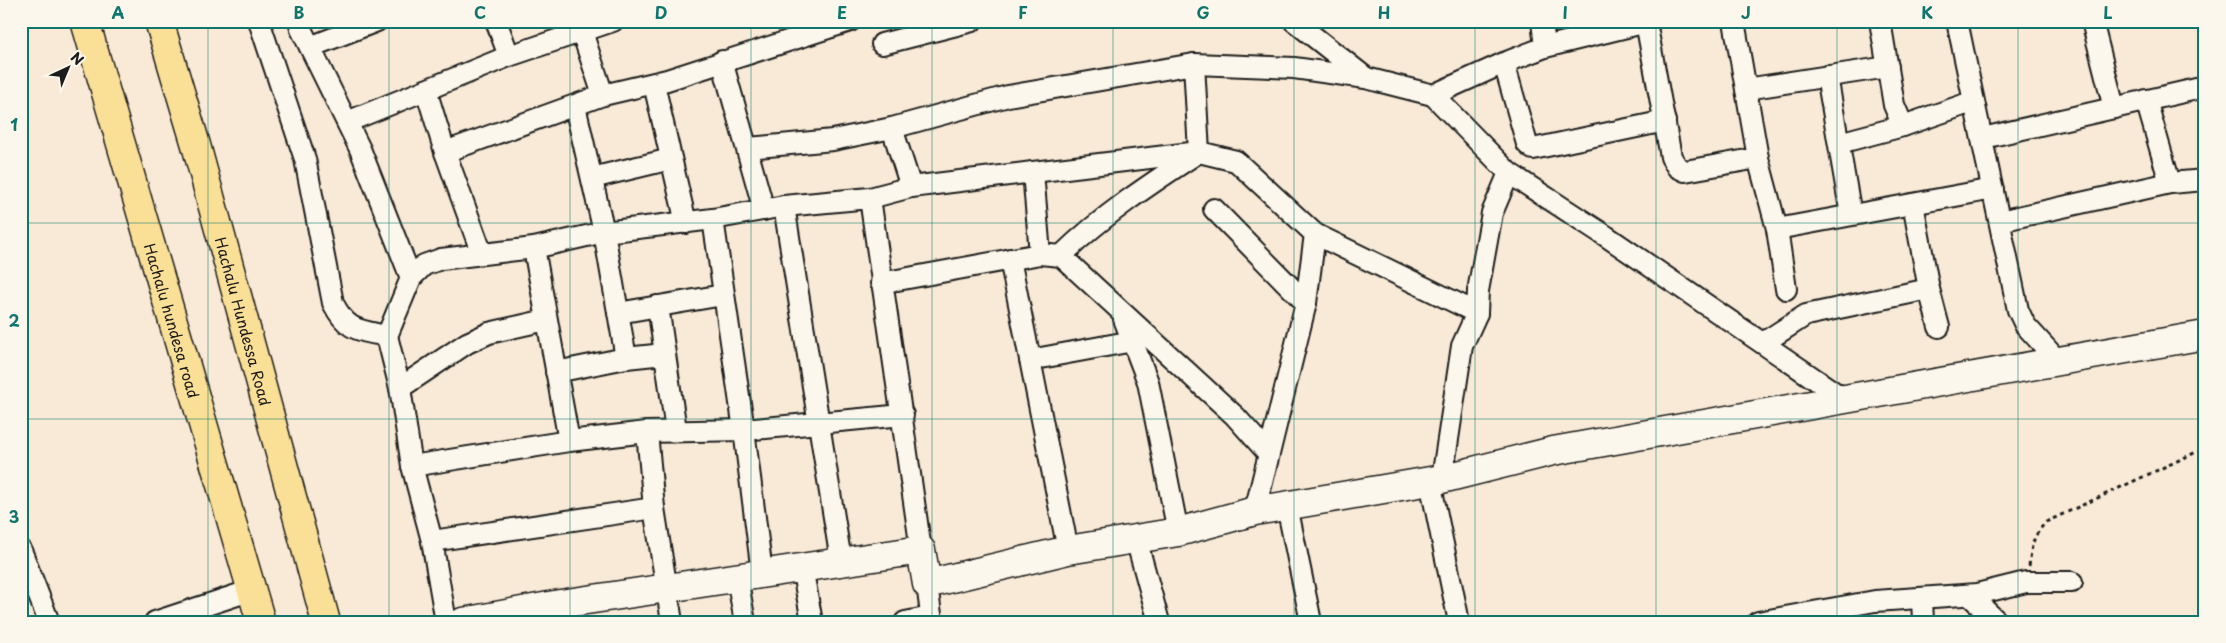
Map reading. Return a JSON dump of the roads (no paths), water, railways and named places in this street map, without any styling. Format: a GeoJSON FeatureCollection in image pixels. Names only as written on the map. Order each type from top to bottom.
{"type":"FeatureCollection","features":[{"type":"Feature","properties":{"kind":"main road","name":"Hachalu hundesa road"},"geometry":{"type":"LineString","coordinates":[[85,21],[261,622]]}},
{"type":"Feature","properties":{"kind":"main road","name":"Hachalu Hundessa Road"},"geometry":{"type":"LineString","coordinates":[[160,21],[196,145],[326,622]]}},
{"type":"Feature","properties":{"kind":"street"},"geometry":{"type":"LineString","coordinates":[[259,21],[305,159],[333,303],[342,320],[357,330],[387,336]]}},
{"type":"Feature","properties":{"kind":"street"},"geometry":{"type":"LineString","coordinates":[[299,21],[360,149],[411,278]]}},
{"type":"Feature","properties":{"kind":"street"},"geometry":{"type":"LineString","coordinates":[[310,47],[377,21]]}},
{"type":"Feature","properties":{"kind":"street"},"geometry":{"type":"LineString","coordinates":[[496,21],[509,56]]}},
{"type":"Feature","properties":{"kind":"street"},"geometry":{"type":"LineString","coordinates":[[347,122],[509,56],[613,21]]}},
{"type":"Feature","properties":{"kind":"street"},"geometry":{"type":"LineString","coordinates":[[446,152],[603,95],[654,84],[850,21]]}},
{"type":"Feature","properties":{"kind":"street"},"geometry":{"type":"LineString","coordinates":[[882,44],[972,21]]}},
{"type":"Feature","properties":{"kind":"street"},"geometry":{"type":"LineString","coordinates":[[1294,21],[1366,78]]}},
{"type":"Feature","properties":{"kind":"street"},"geometry":{"type":"LineString","coordinates":[[1542,21],[1545,47]]}},
{"type":"Feature","properties":{"kind":"street"},"geometry":{"type":"LineString","coordinates":[[1734,21],[1758,158],[1777,229],[1786,289]]}},
{"type":"Feature","properties":{"kind":"street"},"geometry":{"type":"LineString","coordinates":[[1880,21],[1894,105],[1903,126]]}},
{"type":"Feature","properties":{"kind":"street"},"geometry":{"type":"LineString","coordinates":[[1957,21],[1972,102],[1983,138],[2018,310],[2025,325],[2058,361]]}},
{"type":"Feature","properties":{"kind":"street"},"geometry":{"type":"LineString","coordinates":[[2092,21],[2114,108]]}},
{"type":"Feature","properties":{"kind":"street"},"geometry":{"type":"LineString","coordinates":[[1433,95],[1545,47],[1649,22],[1671,157],[1677,166],[1685,171],[1758,158]]}},
{"type":"Feature","properties":{"kind":"street"},"geometry":{"type":"LineString","coordinates":[[582,32],[603,95]]}},
{"type":"Feature","properties":{"kind":"street"},"geometry":{"type":"LineString","coordinates":[[722,61],[764,210]]}},
{"type":"Feature","properties":{"kind":"street"},"geometry":{"type":"LineString","coordinates":[[1504,63],[1527,144],[1533,149],[1665,121]]}},
{"type":"Feature","properties":{"kind":"street"},"geometry":{"type":"LineString","coordinates":[[748,148],[833,140],[892,128],[1008,96],[1194,64],[1294,68],[1366,78],[1433,95],[1508,173],[1606,236],[1844,399]]}},
{"type":"Feature","properties":{"kind":"street"},"geometry":{"type":"LineString","coordinates":[[1194,64],[1199,152]]}},
{"type":"Feature","properties":{"kind":"street"},"geometry":{"type":"LineString","coordinates":[[1746,89],[1888,67]]}},
{"type":"Feature","properties":{"kind":"street"},"geometry":{"type":"LineString","coordinates":[[1827,76],[1851,215]]}},
{"type":"Feature","properties":{"kind":"street"},"geometry":{"type":"LineString","coordinates":[[654,84],[686,223]]}},
{"type":"Feature","properties":{"kind":"street"},"geometry":{"type":"LineString","coordinates":[[1983,138],[2205,87]]}},
{"type":"Feature","properties":{"kind":"street"},"geometry":{"type":"LineString","coordinates":[[426,90],[482,254]]}},
{"type":"Feature","properties":{"kind":"street"},"geometry":{"type":"LineString","coordinates":[[2146,100],[2170,183]]}},
{"type":"Feature","properties":{"kind":"street"},"geometry":{"type":"LineString","coordinates":[[1838,143],[1903,126],[1972,102]]}},
{"type":"Feature","properties":{"kind":"street"},"geometry":{"type":"LineString","coordinates":[[575,106],[604,232],[626,358]]}},
{"type":"Feature","properties":{"kind":"street"},"geometry":{"type":"LineString","coordinates":[[892,128],[911,187]]}},
{"type":"Feature","properties":{"kind":"street"},"geometry":{"type":"LineString","coordinates":[[1061,256],[1086,232],[1134,193],[1199,152]]}},
{"type":"Feature","properties":{"kind":"street"},"geometry":{"type":"LineString","coordinates":[[446,622],[432,541],[412,466],[400,388],[387,336],[411,278],[424,265],[441,259],[534,248],[604,232],[713,220],[784,206],[870,198],[911,187],[1199,152],[1236,160],[1315,234],[1477,313]]}},
{"type":"Feature","properties":{"kind":"street"},"geometry":{"type":"LineString","coordinates":[[592,178],[671,159]]}},
{"type":"Feature","properties":{"kind":"street"},"geometry":{"type":"LineString","coordinates":[[1033,172],[1040,254]]}},
{"type":"Feature","properties":{"kind":"street"},"geometry":{"type":"LineString","coordinates":[[1459,622],[1436,480],[1462,346],[1477,313],[1478,290],[1492,213],[1508,173]]}},
{"type":"Feature","properties":{"kind":"street"},"geometry":{"type":"LineString","coordinates":[[2000,221],[2170,183],[2205,180]]}},
{"type":"Feature","properties":{"kind":"street"},"geometry":{"type":"LineString","coordinates":[[1777,229],[1993,189]]}},
{"type":"Feature","properties":{"kind":"street"},"geometry":{"type":"LineString","coordinates":[[870,198],[903,414],[931,620],[905,622]]}},
{"type":"Feature","properties":{"kind":"street"},"geometry":{"type":"LineString","coordinates":[[1913,204],[1929,289],[1939,327]]}},
{"type":"Feature","properties":{"kind":"street"},"geometry":{"type":"LineString","coordinates":[[784,206],[841,561]]}},
{"type":"Feature","properties":{"kind":"street"},"geometry":{"type":"LineString","coordinates":[[1214,209],[1306,303]]}},
{"type":"Feature","properties":{"kind":"street"},"geometry":{"type":"LineString","coordinates":[[713,220],[744,430],[749,575],[745,622]]}},
{"type":"Feature","properties":{"kind":"street"},"geometry":{"type":"LineString","coordinates":[[1254,512],[1306,303],[1315,234]]}},
{"type":"Feature","properties":{"kind":"street"},"geometry":{"type":"LineString","coordinates":[[534,248],[569,441]]}},
{"type":"Feature","properties":{"kind":"street"},"geometry":{"type":"LineString","coordinates":[[882,283],[1040,254],[1061,256],[1191,378],[1235,416],[1268,453]]}},
{"type":"Feature","properties":{"kind":"street"},"geometry":{"type":"LineString","coordinates":[[1010,259],[1068,550]]}},
{"type":"Feature","properties":{"kind":"street"},"geometry":{"type":"LineString","coordinates":[[1763,343],[1806,316],[1929,289]]}},
{"type":"Feature","properties":{"kind":"street"},"geometry":{"type":"LineString","coordinates":[[618,313],[723,296]]}},
{"type":"Feature","properties":{"kind":"street"},"geometry":{"type":"LineString","coordinates":[[658,306],[676,430]]}},
{"type":"Feature","properties":{"kind":"street"},"geometry":{"type":"LineString","coordinates":[[1120,310],[1148,382],[1178,532]]}},
{"type":"Feature","properties":{"kind":"street"},"geometry":{"type":"LineString","coordinates":[[400,388],[467,344],[489,333],[546,320]]}},
{"type":"Feature","properties":{"kind":"street"},"geometry":{"type":"LineString","coordinates":[[927,584],[1068,550],[1178,532],[1254,512],[1436,480],[1553,451],[2205,335]]}},
{"type":"Feature","properties":{"kind":"street"},"geometry":{"type":"LineString","coordinates":[[1030,360],[1133,341]]}},
{"type":"Feature","properties":{"kind":"street"},"geometry":{"type":"LineString","coordinates":[[556,372],[626,358],[664,354]]}},
{"type":"Feature","properties":{"kind":"street"},"geometry":{"type":"LineString","coordinates":[[412,466],[569,441],[647,432],[744,430],[903,414]]}},
{"type":"Feature","properties":{"kind":"street"},"geometry":{"type":"LineString","coordinates":[[647,432],[654,508],[672,622]]}},
{"type":"Feature","properties":{"kind":"street"},"geometry":{"type":"LineString","coordinates":[[1287,506],[1311,622]]}},
{"type":"Feature","properties":{"kind":"street"},"geometry":{"type":"LineString","coordinates":[[432,541],[654,508]]}},
{"type":"Feature","properties":{"kind":"street"},"geometry":{"type":"LineString","coordinates":[[1136,539],[1158,622]]}},
{"type":"Feature","properties":{"kind":"street"},"geometry":{"type":"LineString","coordinates":[[21,550],[49,622]]}},
{"type":"Feature","properties":{"kind":"street"},"geometry":{"type":"LineString","coordinates":[[462,622],[561,613],[667,589],[922,550]]}},
{"type":"Feature","properties":{"kind":"street"},"geometry":{"type":"LineString","coordinates":[[802,567],[812,622]]}},
{"type":"Feature","properties":{"kind":"street"},"geometry":{"type":"LineString","coordinates":[[1758,622],[1875,601],[1969,595],[2026,582],[2072,582]]}},
{"type":"Feature","properties":{"kind":"street"},"geometry":{"type":"LineString","coordinates":[[155,622],[252,590]]}},
{"type":"Feature","properties":{"kind":"street"},"geometry":{"type":"LineString","coordinates":[[1969,595],[1998,622]]}},
{"type":"Feature","properties":{"kind":"street"},"geometry":{"type":"LineString","coordinates":[[1922,598],[1923,622]]}}]}
